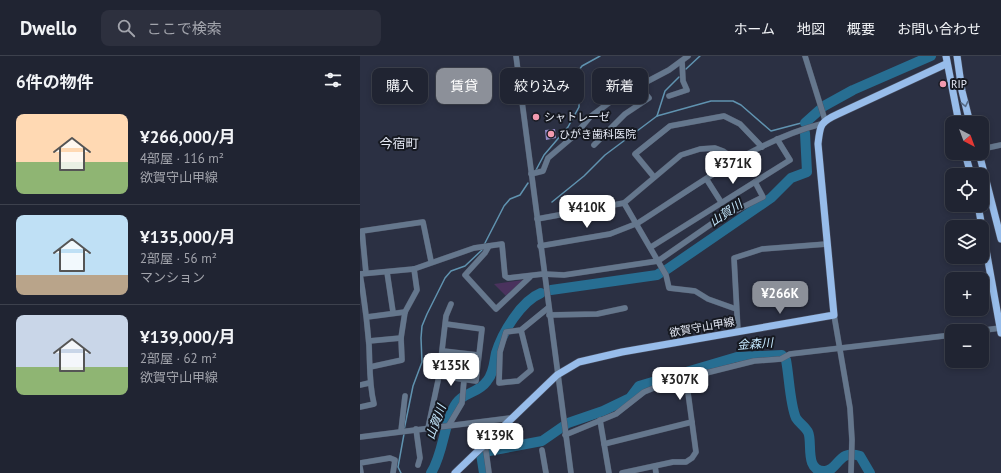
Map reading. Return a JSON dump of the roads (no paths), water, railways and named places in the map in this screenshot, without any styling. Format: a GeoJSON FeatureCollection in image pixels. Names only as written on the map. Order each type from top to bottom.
{"type":"FeatureCollection","features":[{"type":"Feature","properties":{"kind":"main road"},"geometry":{"type":"LineString","coordinates":[[946,56],[946,64],[957,116]]}},
{"type":"Feature","properties":{"kind":"main road"},"geometry":{"type":"LineString","coordinates":[[958,57],[969,116]]}},
{"type":"Feature","properties":{"kind":"main road"},"geometry":{"type":"LineString","coordinates":[[834,315],[818,144],[823,122],[946,64]]}},
{"type":"Feature","properties":{"kind":"main road"},"geometry":{"type":"LineString","coordinates":[[981,160],[1001,239]]}},
{"type":"Feature","properties":{"kind":"main road"},"geometry":{"type":"LineString","coordinates":[[979,212],[1001,331]]}},
{"type":"Feature","properties":{"kind":"main road","name":"欲賀守山甲線"},"geometry":{"type":"LineString","coordinates":[[455,473],[557,375],[579,362],[834,315]]}},
{"type":"Feature","properties":{"kind":"street"},"geometry":{"type":"LineString","coordinates":[[516,56],[571,473]]}},
{"type":"Feature","properties":{"kind":"street"},"geometry":{"type":"LineString","coordinates":[[648,81],[669,70],[688,56]]}},
{"type":"Feature","properties":{"kind":"street"},"geometry":{"type":"LineString","coordinates":[[540,246],[610,234],[638,223],[762,147],[777,139],[823,122],[805,56]]}},
{"type":"Feature","properties":{"kind":"street"},"geometry":{"type":"LineString","coordinates":[[669,96],[687,90],[683,81],[682,61]]}},
{"type":"Feature","properties":{"kind":"street"},"geometry":{"type":"LineString","coordinates":[[531,174],[542,171],[548,158],[575,135],[590,117],[606,104]]}},
{"type":"Feature","properties":{"kind":"street"},"geometry":{"type":"LineString","coordinates":[[594,145],[625,114],[639,104]]}},
{"type":"Feature","properties":{"kind":"street"},"geometry":{"type":"LineString","coordinates":[[654,177],[635,154],[670,126],[724,116],[740,124],[762,147]]}},
{"type":"Feature","properties":{"kind":"street"},"geometry":{"type":"LineString","coordinates":[[650,247],[790,160],[777,139]]}},
{"type":"Feature","properties":{"kind":"street"},"geometry":{"type":"LineString","coordinates":[[989,148],[1001,145]]}},
{"type":"Feature","properties":{"kind":"street"},"geometry":{"type":"LineString","coordinates":[[537,219],[624,203],[681,155],[700,149],[715,148],[723,151],[737,161]]}},
{"type":"Feature","properties":{"kind":"street"},"geometry":{"type":"LineString","coordinates":[[707,180],[721,202]]}},
{"type":"Feature","properties":{"kind":"street"},"geometry":{"type":"LineString","coordinates":[[362,274],[414,269],[431,261],[479,247],[502,244],[505,276],[508,278],[544,274],[564,275],[658,261],[717,220],[763,197],[755,182]]}},
{"type":"Feature","properties":{"kind":"street"},"geometry":{"type":"LineString","coordinates":[[624,203],[638,223],[666,275],[669,288],[695,291],[708,299],[736,309]]}},
{"type":"Feature","properties":{"kind":"street"},"geometry":{"type":"LineString","coordinates":[[360,407],[374,404],[369,383],[370,367],[367,317],[362,274],[362,231],[423,222],[431,261]]}},
{"type":"Feature","properties":{"kind":"street"},"geometry":{"type":"LineString","coordinates":[[738,332],[734,258],[762,249],[827,244]]}},
{"type":"Feature","properties":{"kind":"street"},"geometry":{"type":"LineString","coordinates":[[487,246],[484,254],[465,274],[496,309],[530,276]]}},
{"type":"Feature","properties":{"kind":"street"},"geometry":{"type":"LineString","coordinates":[[370,367],[402,360],[401,338],[405,312],[417,290],[414,269]]}},
{"type":"Feature","properties":{"kind":"street"},"geometry":{"type":"LineString","coordinates":[[387,272],[393,312]]}},
{"type":"Feature","properties":{"kind":"street"},"geometry":{"type":"LineString","coordinates":[[428,428],[439,376],[446,316],[451,304]]}},
{"type":"Feature","properties":{"kind":"street"},"geometry":{"type":"LineString","coordinates":[[521,330],[531,370],[518,381],[499,383],[500,352],[506,332],[521,330],[549,312],[597,314],[625,308]]}},
{"type":"Feature","properties":{"kind":"street"},"geometry":{"type":"LineString","coordinates":[[367,317],[393,312],[405,312]]}},
{"type":"Feature","properties":{"kind":"street"},"geometry":{"type":"LineString","coordinates":[[834,315],[850,408],[852,440],[851,473]]}},
{"type":"Feature","properties":{"kind":"street"},"geometry":{"type":"LineString","coordinates":[[439,376],[476,381],[482,329],[446,324]]}},
{"type":"Feature","properties":{"kind":"street"},"geometry":{"type":"LineString","coordinates":[[989,331],[1001,331]]}},
{"type":"Feature","properties":{"kind":"street"},"geometry":{"type":"LineString","coordinates":[[565,435],[616,414],[644,392],[686,378],[754,361],[781,359],[790,354],[945,336]]}},
{"type":"Feature","properties":{"kind":"street"},"geometry":{"type":"LineString","coordinates":[[368,340],[401,338]]}},
{"type":"Feature","properties":{"kind":"street"},"geometry":{"type":"LineString","coordinates":[[443,351],[478,355]]}},
{"type":"Feature","properties":{"kind":"street"},"geometry":{"type":"LineString","coordinates":[[622,473],[674,462],[686,462],[695,455],[686,378]]}},
{"type":"Feature","properties":{"kind":"street"},"geometry":{"type":"LineString","coordinates":[[449,425],[462,403],[464,380]]}},
{"type":"Feature","properties":{"kind":"street"},"geometry":{"type":"LineString","coordinates":[[360,385],[369,383]]}},
{"type":"Feature","properties":{"kind":"street"},"geometry":{"type":"LineString","coordinates":[[401,432],[405,396]]}},
{"type":"Feature","properties":{"kind":"street"},"geometry":{"type":"LineString","coordinates":[[360,437],[511,418]]}},
{"type":"Feature","properties":{"kind":"street"},"geometry":{"type":"LineString","coordinates":[[600,420],[609,473]]}},
{"type":"Feature","properties":{"kind":"street"},"geometry":{"type":"LineString","coordinates":[[604,444],[692,422]]}},
{"type":"Feature","properties":{"kind":"street"},"geometry":{"type":"LineString","coordinates":[[416,429],[420,458],[418,465]]}},
{"type":"Feature","properties":{"kind":"street"},"geometry":{"type":"LineString","coordinates":[[485,444],[489,473]]}},
{"type":"Feature","properties":{"kind":"street"},"geometry":{"type":"LineString","coordinates":[[542,450],[546,473]]}},
{"type":"Feature","properties":{"kind":"street"},"geometry":{"type":"LineString","coordinates":[[360,463],[390,458],[395,460],[393,473]]}},
{"type":"Feature","properties":{"kind":"street"},"geometry":{"type":"LineString","coordinates":[[655,466],[656,473]]}},
{"type":"Feature","properties":{"kind":"street"},"geometry":{"type":"LineString","coordinates":[[360,467],[361,473]]}},
{"type":"Feature","properties":{"kind":"waterway"},"geometry":{"type":"LineString","coordinates":[[536,170],[544,155],[568,127],[579,107],[579,70],[582,66],[600,56]]}},
{"type":"Feature","properties":{"kind":"waterway"},"geometry":{"type":"LineString","coordinates":[[686,69],[700,56]]}},
{"type":"Feature","properties":{"kind":"waterway","name":"山賀川"},"geometry":{"type":"LineString","coordinates":[[805,123],[824,106],[853,90],[931,56]]}},
{"type":"Feature","properties":{"kind":"waterway"},"geometry":{"type":"LineString","coordinates":[[657,116],[665,91],[679,77]]}},
{"type":"Feature","properties":{"kind":"waterway"},"geometry":{"type":"LineString","coordinates":[[552,202],[584,176],[605,155],[657,116],[711,101],[733,101],[741,105],[771,131],[805,122]]}},
{"type":"Feature","properties":{"kind":"waterway","name":"山賀川"},"geometry":{"type":"LineString","coordinates":[[666,270],[771,198],[791,178],[807,172],[805,133]]}},
{"type":"Feature","properties":{"kind":"waterway"},"geometry":{"type":"LineString","coordinates":[[484,245],[504,206],[510,199],[520,195],[528,183]]}},
{"type":"Feature","properties":{"kind":"waterway"},"geometry":{"type":"LineString","coordinates":[[404,430],[413,386],[422,362],[422,326],[427,314],[445,278],[451,271],[465,266],[483,249]]}},
{"type":"Feature","properties":{"kind":"waterway","name":"山賀川"},"geometry":{"type":"LineString","coordinates":[[551,290],[657,275],[660,273]]}},
{"type":"Feature","properties":{"kind":"waterway","name":"山賀川"},"geometry":{"type":"LineString","coordinates":[[431,473],[438,458],[447,425],[456,403],[460,399],[479,389],[487,381],[492,371],[499,345],[513,318],[526,303],[541,293]]}},
{"type":"Feature","properties":{"kind":"waterway","name":"金森川"},"geometry":{"type":"LineString","coordinates":[[484,473],[481,454],[489,451],[542,441],[568,423],[603,411],[630,398],[639,386],[737,357],[782,355],[786,360],[794,412],[797,420],[808,432],[811,461],[814,466],[818,470],[829,470],[843,457],[853,454],[860,456],[870,473]]}},
{"type":"Feature","properties":{"kind":"waterway"},"geometry":{"type":"LineString","coordinates":[[401,473],[398,467],[404,434]]}},
{"type":"Feature","properties":{"kind":"place","name":"RIP"},"geometry":{"type":"Point","coordinates":[943,84]}},
{"type":"Feature","properties":{"kind":"place","name":"シャトレーゼ"},"geometry":{"type":"Point","coordinates":[536,117]}},
{"type":"Feature","properties":{"kind":"place","name":"ひがき歯科医院"},"geometry":{"type":"Point","coordinates":[551,134]}},
{"type":"Feature","properties":{"kind":"district","name":"今宿町"},"geometry":{"type":"Point","coordinates":[399,143]}}]}
